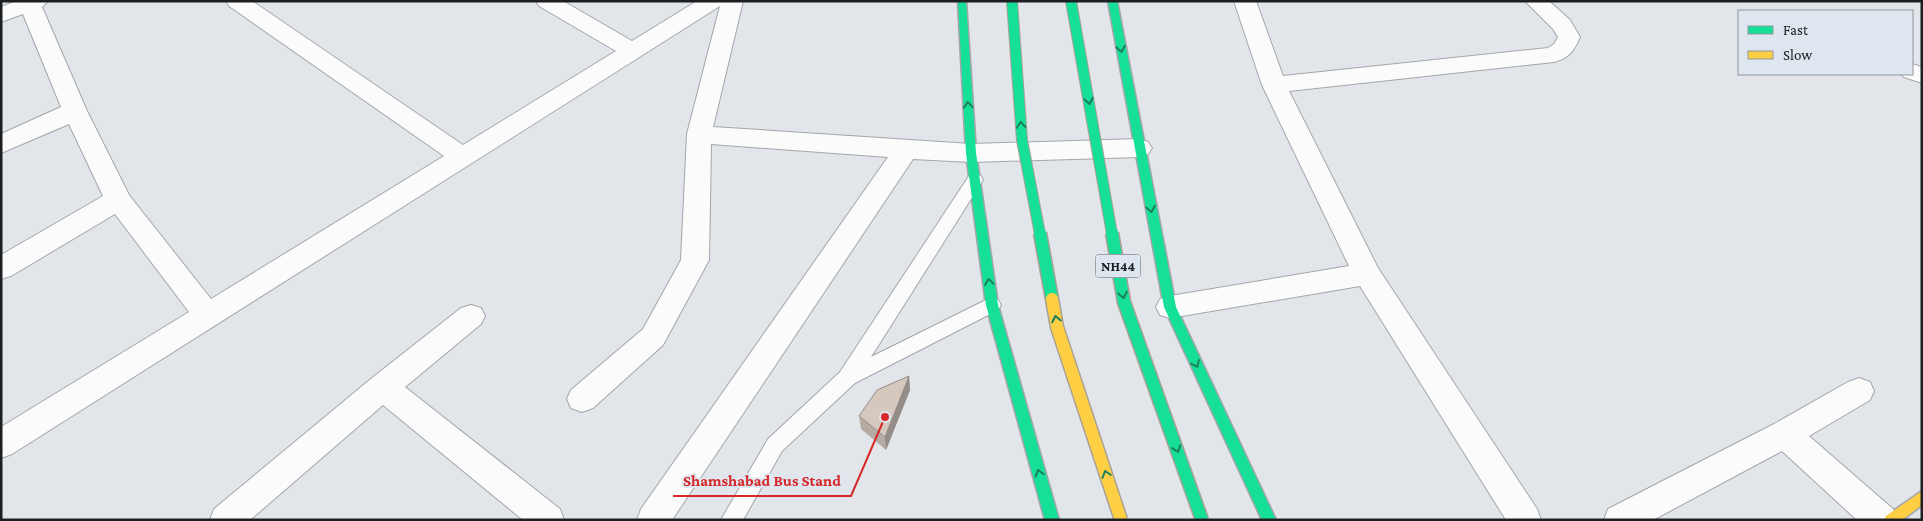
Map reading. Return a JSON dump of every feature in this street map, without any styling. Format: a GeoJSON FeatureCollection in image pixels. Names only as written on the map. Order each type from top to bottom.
{"type":"FeatureCollection","features":[{"type":"Feature","properties":{"kind":"main road"},"geometry":{"type":"LineString","coordinates":[[962,1],[971,153],[992,305],[1052,520]]}},
{"type":"Feature","properties":{"kind":"main road"},"geometry":{"type":"LineString","coordinates":[[1012,1],[1022,140],[1057,327],[1122,520]]}},
{"type":"Feature","properties":{"kind":"main road","name":"NH44"},"geometry":{"type":"LineString","coordinates":[[1071,1],[1124,302],[1202,520]]}},
{"type":"Feature","properties":{"kind":"main road"},"geometry":{"type":"LineString","coordinates":[[1112,1],[1170,307],[1269,520]]}},
{"type":"Feature","properties":{"kind":"main road"},"geometry":{"type":"LineString","coordinates":[[1891,520],[1922,497]]}},
{"type":"Feature","properties":{"kind":"street"},"geometry":{"type":"LineString","coordinates":[[237,1],[462,157]]}},
{"type":"Feature","properties":{"kind":"street"},"geometry":{"type":"LineString","coordinates":[[548,1],[632,52]]}},
{"type":"Feature","properties":{"kind":"street"},"geometry":{"type":"LineString","coordinates":[[1,444],[713,1]]}},
{"type":"Feature","properties":{"kind":"street"},"geometry":{"type":"LineString","coordinates":[[582,398],[654,337],[695,260],[699,134],[732,1]]}},
{"type":"Feature","properties":{"kind":"street"},"geometry":{"type":"LineString","coordinates":[[1245,1],[1274,85],[1367,274],[1525,520]]}},
{"type":"Feature","properties":{"kind":"street"},"geometry":{"type":"LineString","coordinates":[[1274,85],[1554,55],[1564,48],[1569,37],[1562,25],[1536,1]]}},
{"type":"Feature","properties":{"kind":"street"},"geometry":{"type":"LineString","coordinates":[[1,15],[32,2],[75,111],[118,200],[208,316]]}},
{"type":"Feature","properties":{"kind":"street"},"geometry":{"type":"LineString","coordinates":[[1,144],[75,111]]}},
{"type":"Feature","properties":{"kind":"street"},"geometry":{"type":"LineString","coordinates":[[699,134],[906,150],[971,153],[1139,148]]}},
{"type":"Feature","properties":{"kind":"street"},"geometry":{"type":"LineString","coordinates":[[653,520],[906,150]]}},
{"type":"Feature","properties":{"kind":"street"},"geometry":{"type":"LineString","coordinates":[[1,268],[118,200]]}},
{"type":"Feature","properties":{"kind":"street"},"geometry":{"type":"LineString","coordinates":[[1170,307],[1367,274]]}},
{"type":"Feature","properties":{"kind":"street"},"geometry":{"type":"LineString","coordinates":[[240,516],[383,387],[471,316]]}},
{"type":"Feature","properties":{"kind":"street"},"geometry":{"type":"LineString","coordinates":[[383,387],[535,516]]}},
{"type":"Feature","properties":{"kind":"street"},"geometry":{"type":"LineString","coordinates":[[1620,520],[1785,434],[1859,391]]}},
{"type":"Feature","properties":{"kind":"street"},"geometry":{"type":"LineString","coordinates":[[1785,434],[1881,520]]}},
{"type":"Feature","properties":{"kind":"lane"},"geometry":{"type":"LineString","coordinates":[[731,520],[775,445],[848,377],[975,180]]}},
{"type":"Feature","properties":{"kind":"lane"},"geometry":{"type":"LineString","coordinates":[[848,377],[992,305]]}},
{"type":"Feature","properties":{"kind":"building"},"geometry":{"type":"Polygon","coordinates":[[[909,376],[885,437],[859,416],[877,390],[909,376]]]}},
{"type":"Feature","properties":{"kind":"traffic: fast"},"geometry":{"type":"LineString","coordinates":[[962,1],[971,153],[992,305],[1052,520]]}},
{"type":"Feature","properties":{"kind":"traffic: fast"},"geometry":{"type":"LineString","coordinates":[[1012,1],[1022,140],[1052,299]]}},
{"type":"Feature","properties":{"kind":"traffic: fast"},"geometry":{"type":"LineString","coordinates":[[1071,1],[1124,302],[1202,520]]}},
{"type":"Feature","properties":{"kind":"traffic: fast"},"geometry":{"type":"LineString","coordinates":[[1112,1],[1170,307],[1269,520]]}},
{"type":"Feature","properties":{"kind":"traffic: slow"},"geometry":{"type":"LineString","coordinates":[[1052,299],[1057,327],[1121,520]]}},
{"type":"Feature","properties":{"kind":"traffic: slow"},"geometry":{"type":"LineString","coordinates":[[1891,520],[1922,497]]}},
{"type":"Feature","properties":{"kind":"place","name":"Shamshabad Bus Stand"},"geometry":{"type":"Point","coordinates":[885,417]}}]}
